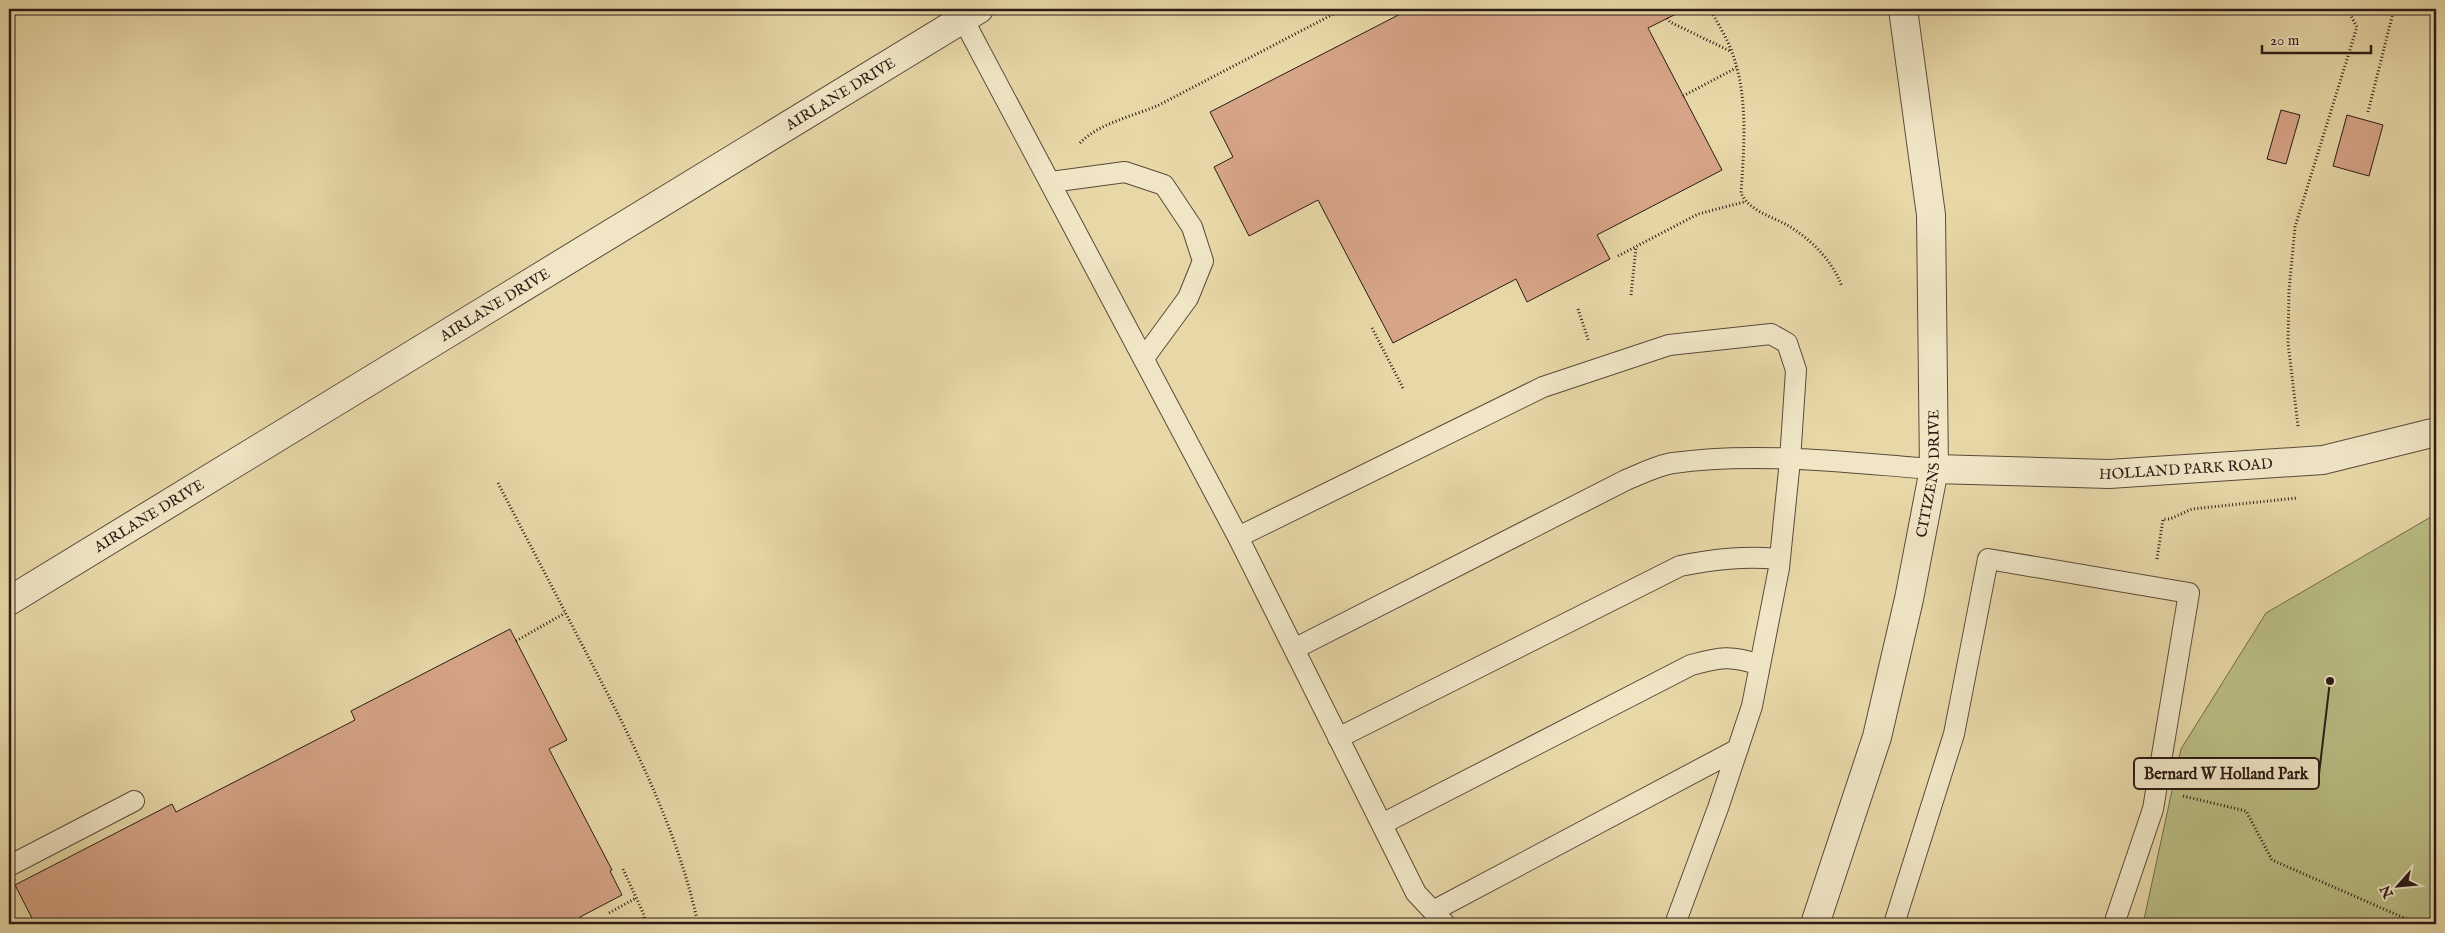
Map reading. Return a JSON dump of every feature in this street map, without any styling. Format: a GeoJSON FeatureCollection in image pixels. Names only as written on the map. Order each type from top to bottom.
{"type":"FeatureCollection","features":[{"type":"Feature","properties":{"kind":"street","name":"CITIZENS DRIVE"},"geometry":{"type":"LineString","coordinates":[[1815,924],[1877,737],[1909,599],[1934,469],[1931,215],[1903,9]]}},
{"type":"Feature","properties":{"kind":"street","name":"AIRLANE DRIVE"},"geometry":{"type":"LineString","coordinates":[[9,601],[971,14]]}},
{"type":"Feature","properties":{"kind":"street","name":"HOLLAND PARK ROAD"},"geometry":{"type":"LineString","coordinates":[[1934,469],[2098,474],[2323,460],[2436,432]]}},
{"type":"Feature","properties":{"kind":"lane"},"geometry":{"type":"LineString","coordinates":[[971,14],[1050,182],[1238,537],[1416,893],[1439,918],[1738,749]]}},
{"type":"Feature","properties":{"kind":"lane"},"geometry":{"type":"LineString","coordinates":[[1050,182],[1125,172],[1164,185],[1192,227],[1203,261],[1188,298],[1144,358]]}},
{"type":"Feature","properties":{"kind":"lane"},"geometry":{"type":"LineString","coordinates":[[1238,537],[1543,387],[1669,345],[1771,334],[1787,342],[1796,370],[1790,460],[1779,559],[1760,666],[1752,706],[1738,749],[1674,924]]}},
{"type":"Feature","properties":{"kind":"lane"},"geometry":{"type":"LineString","coordinates":[[1294,649],[1626,480],[1671,463],[1739,459],[1790,460],[1934,469]]}},
{"type":"Feature","properties":{"kind":"lane"},"geometry":{"type":"LineString","coordinates":[[1338,738],[1680,566],[1719,558],[1751,556],[1779,559]]}},
{"type":"Feature","properties":{"kind":"lane"},"geometry":{"type":"LineString","coordinates":[[1894,924],[1954,734],[1988,559],[2189,593],[2153,809],[2114,924]]}},
{"type":"Feature","properties":{"kind":"lane"},"geometry":{"type":"LineString","coordinates":[[1382,824],[1691,665],[1719,657],[1738,658],[1760,666]]}},
{"type":"Feature","properties":{"kind":"lane"},"geometry":{"type":"LineString","coordinates":[[9,866],[134,801]]}},
{"type":"Feature","properties":{"kind":"path"},"geometry":{"type":"LineString","coordinates":[[1080,142],[1102,126],[1132,117],[1159,105],[1343,9]]}},
{"type":"Feature","properties":{"kind":"path"},"geometry":{"type":"LineString","coordinates":[[1710,9],[1731,51],[1736,68],[1744,117],[1741,193],[1744,202],[1788,226],[1810,241],[1837,275],[1842,287]]}},
{"type":"Feature","properties":{"kind":"path"},"geometry":{"type":"LineString","coordinates":[[2298,426],[2288,343],[2289,290],[2296,227],[2357,27],[2348,9]]}},
{"type":"Feature","properties":{"kind":"path"},"geometry":{"type":"LineString","coordinates":[[2368,112],[2394,9]]}},
{"type":"Feature","properties":{"kind":"path"},"geometry":{"type":"LineString","coordinates":[[1667,18],[1670,22],[1694,36],[1731,51]]}},
{"type":"Feature","properties":{"kind":"path"},"geometry":{"type":"LineString","coordinates":[[1683,96],[1736,68]]}},
{"type":"Feature","properties":{"kind":"path"},"geometry":{"type":"LineString","coordinates":[[1618,256],[1698,214],[1744,202]]}},
{"type":"Feature","properties":{"kind":"path"},"geometry":{"type":"LineString","coordinates":[[1631,295],[1636,247]]}},
{"type":"Feature","properties":{"kind":"path"},"geometry":{"type":"LineString","coordinates":[[1372,328],[1404,390]]}},
{"type":"Feature","properties":{"kind":"path"},"geometry":{"type":"LineString","coordinates":[[498,483],[624,726],[669,825],[698,924]]}},
{"type":"Feature","properties":{"kind":"path"},"geometry":{"type":"LineString","coordinates":[[2153,587],[2163,519],[2170,519],[2192,509],[2297,498]]}},
{"type":"Feature","properties":{"kind":"path"},"geometry":{"type":"LineString","coordinates":[[516,641],[565,613]]}},
{"type":"Feature","properties":{"kind":"path"},"geometry":{"type":"LineString","coordinates":[[2156,789],[2246,811],[2272,860],[2418,924]]}},
{"type":"Feature","properties":{"kind":"path"},"geometry":{"type":"LineString","coordinates":[[622,869],[644,915],[646,924]]}},
{"type":"Feature","properties":{"kind":"path"},"geometry":{"type":"LineString","coordinates":[[609,913],[636,898]]}},
{"type":"Feature","properties":{"kind":"green space"},"geometry":{"type":"Polygon","coordinates":[[[2436,514],[2436,924],[2143,924],[2181,749],[2266,613],[2436,514]]]}},
{"type":"Feature","properties":{"kind":"building"},"geometry":{"type":"Polygon","coordinates":[[[1410,9],[1686,9],[1648,28],[1722,170],[1597,235],[1610,259],[1527,302],[1516,279],[1393,343],[1318,200],[1249,236],[1214,167],[1233,157],[1210,112],[1410,9]]]}},
{"type":"Feature","properties":{"kind":"building"},"geometry":{"type":"Polygon","coordinates":[[[2281,110],[2300,115],[2286,164],[2267,159],[2281,110]]]}},
{"type":"Feature","properties":{"kind":"building"},"geometry":{"type":"Polygon","coordinates":[[[2347,115],[2383,125],[2369,176],[2333,166],[2347,115]]]}},
{"type":"Feature","properties":{"kind":"building"},"geometry":{"type":"Polygon","coordinates":[[[510,629],[567,740],[549,749],[612,870],[610,871],[622,895],[580,917],[583,924],[35,924],[15,885],[172,804],[176,812],[355,720],[351,711],[510,629]]]}},
{"type":"Feature","properties":{"kind":"place","name":"Bernard W Holland Park"},"geometry":{"type":"Point","coordinates":[2330,681]}}]}
